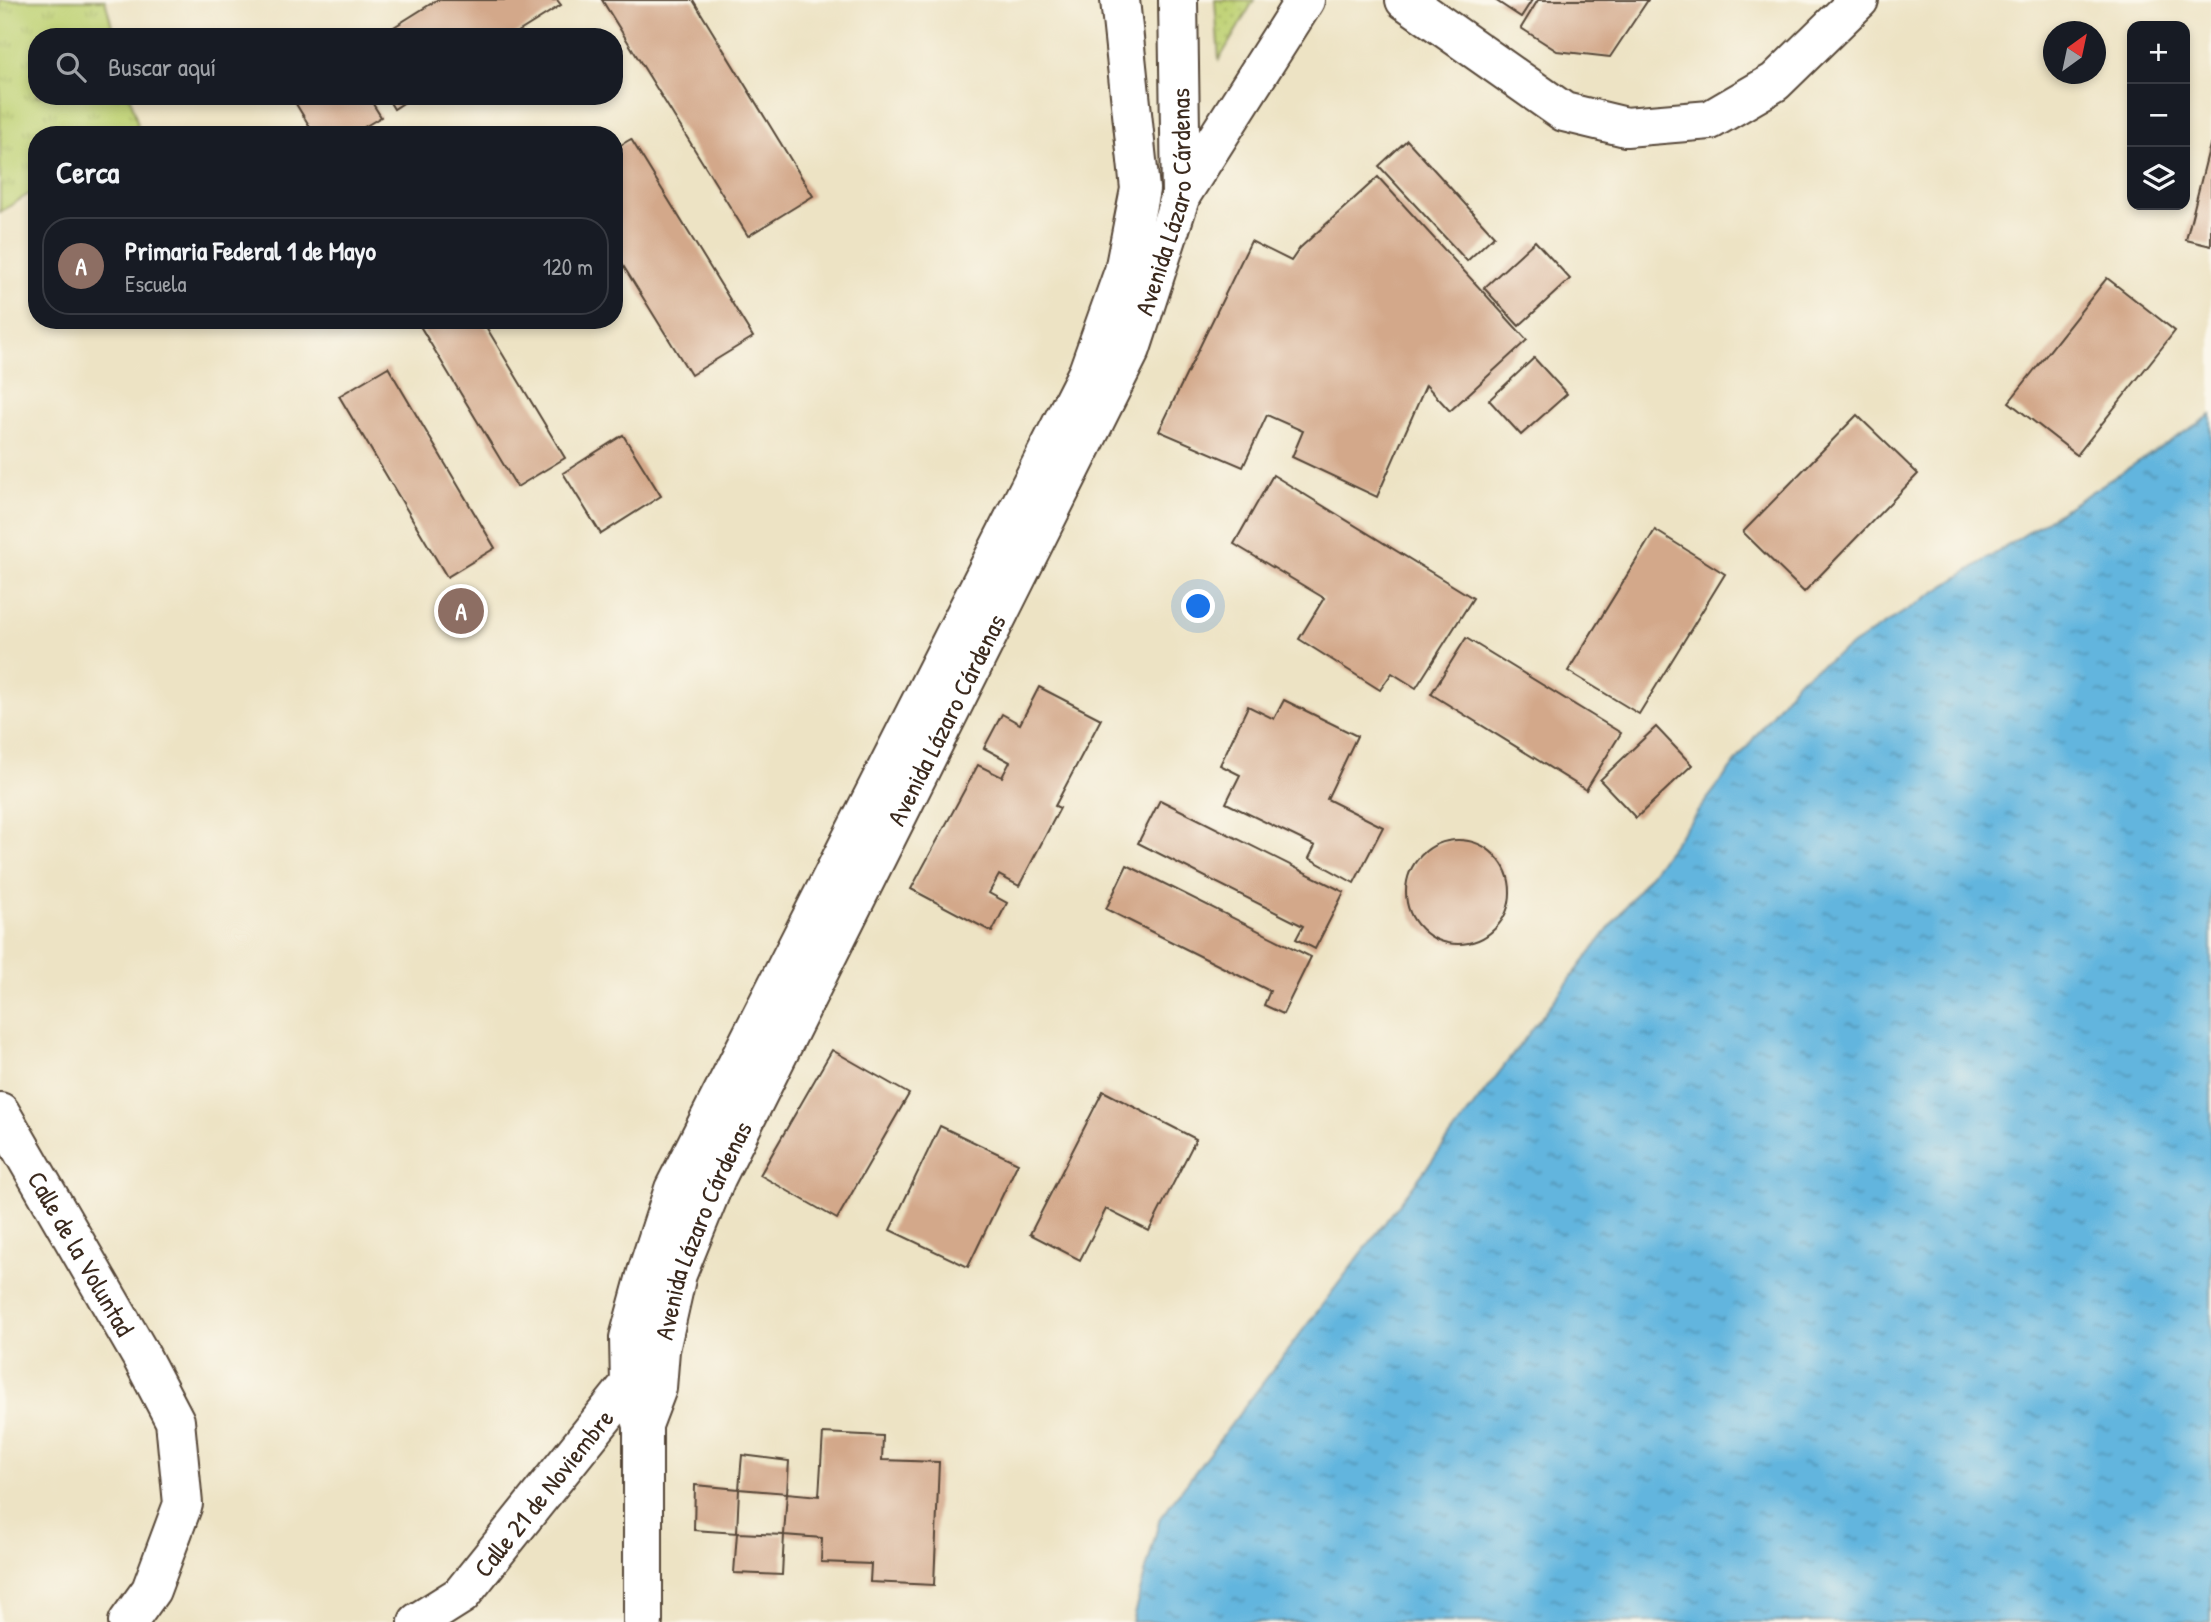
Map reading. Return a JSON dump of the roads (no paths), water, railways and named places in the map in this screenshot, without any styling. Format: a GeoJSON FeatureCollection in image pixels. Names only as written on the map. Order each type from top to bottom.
{"type":"FeatureCollection","features":[{"type":"Feature","properties":{"kind":"street","name":"Avenida Lázaro Cárdenas"},"geometry":{"type":"LineString","coordinates":[[643,1622],[643,1386],[629,1338],[647,1272],[674,1189],[1088,372],[1124,271],[1140,189],[1120,0]]}},
{"type":"Feature","properties":{"kind":"street","name":"Avenida Lázaro Cárdenas"},"geometry":{"type":"LineString","coordinates":[[643,1386],[660,1350],[677,1274],[716,1178],[1131,349],[1181,195],[1178,0]]}},
{"type":"Feature","properties":{"kind":"street"},"geometry":{"type":"LineString","coordinates":[[1181,195],[1305,0]]}},
{"type":"Feature","properties":{"kind":"street"},"geometry":{"type":"LineString","coordinates":[[1405,0],[1564,112],[1626,127],[1710,121],[1775,82],[1859,0]]}},
{"type":"Feature","properties":{"kind":"street","name":"Calle de la Voluntad"},"geometry":{"type":"LineString","coordinates":[[0,1112],[141,1356],[175,1421],[183,1504],[151,1590],[128,1622]]}},
{"type":"Feature","properties":{"kind":"street","name":"Calle 21 de Noviembre"},"geometry":{"type":"LineString","coordinates":[[418,1622],[460,1609],[643,1386]]}},
{"type":"Feature","properties":{"kind":"water"},"geometry":{"type":"Polygon","coordinates":[[[2211,415],[2211,1622],[1132,1622],[1160,1518],[1798,680],[2211,415]]]}},
{"type":"Feature","properties":{"kind":"place","name":"Primaria Federal 1 de Mayo"},"geometry":{"type":"Point","coordinates":[461,611]}}]}
